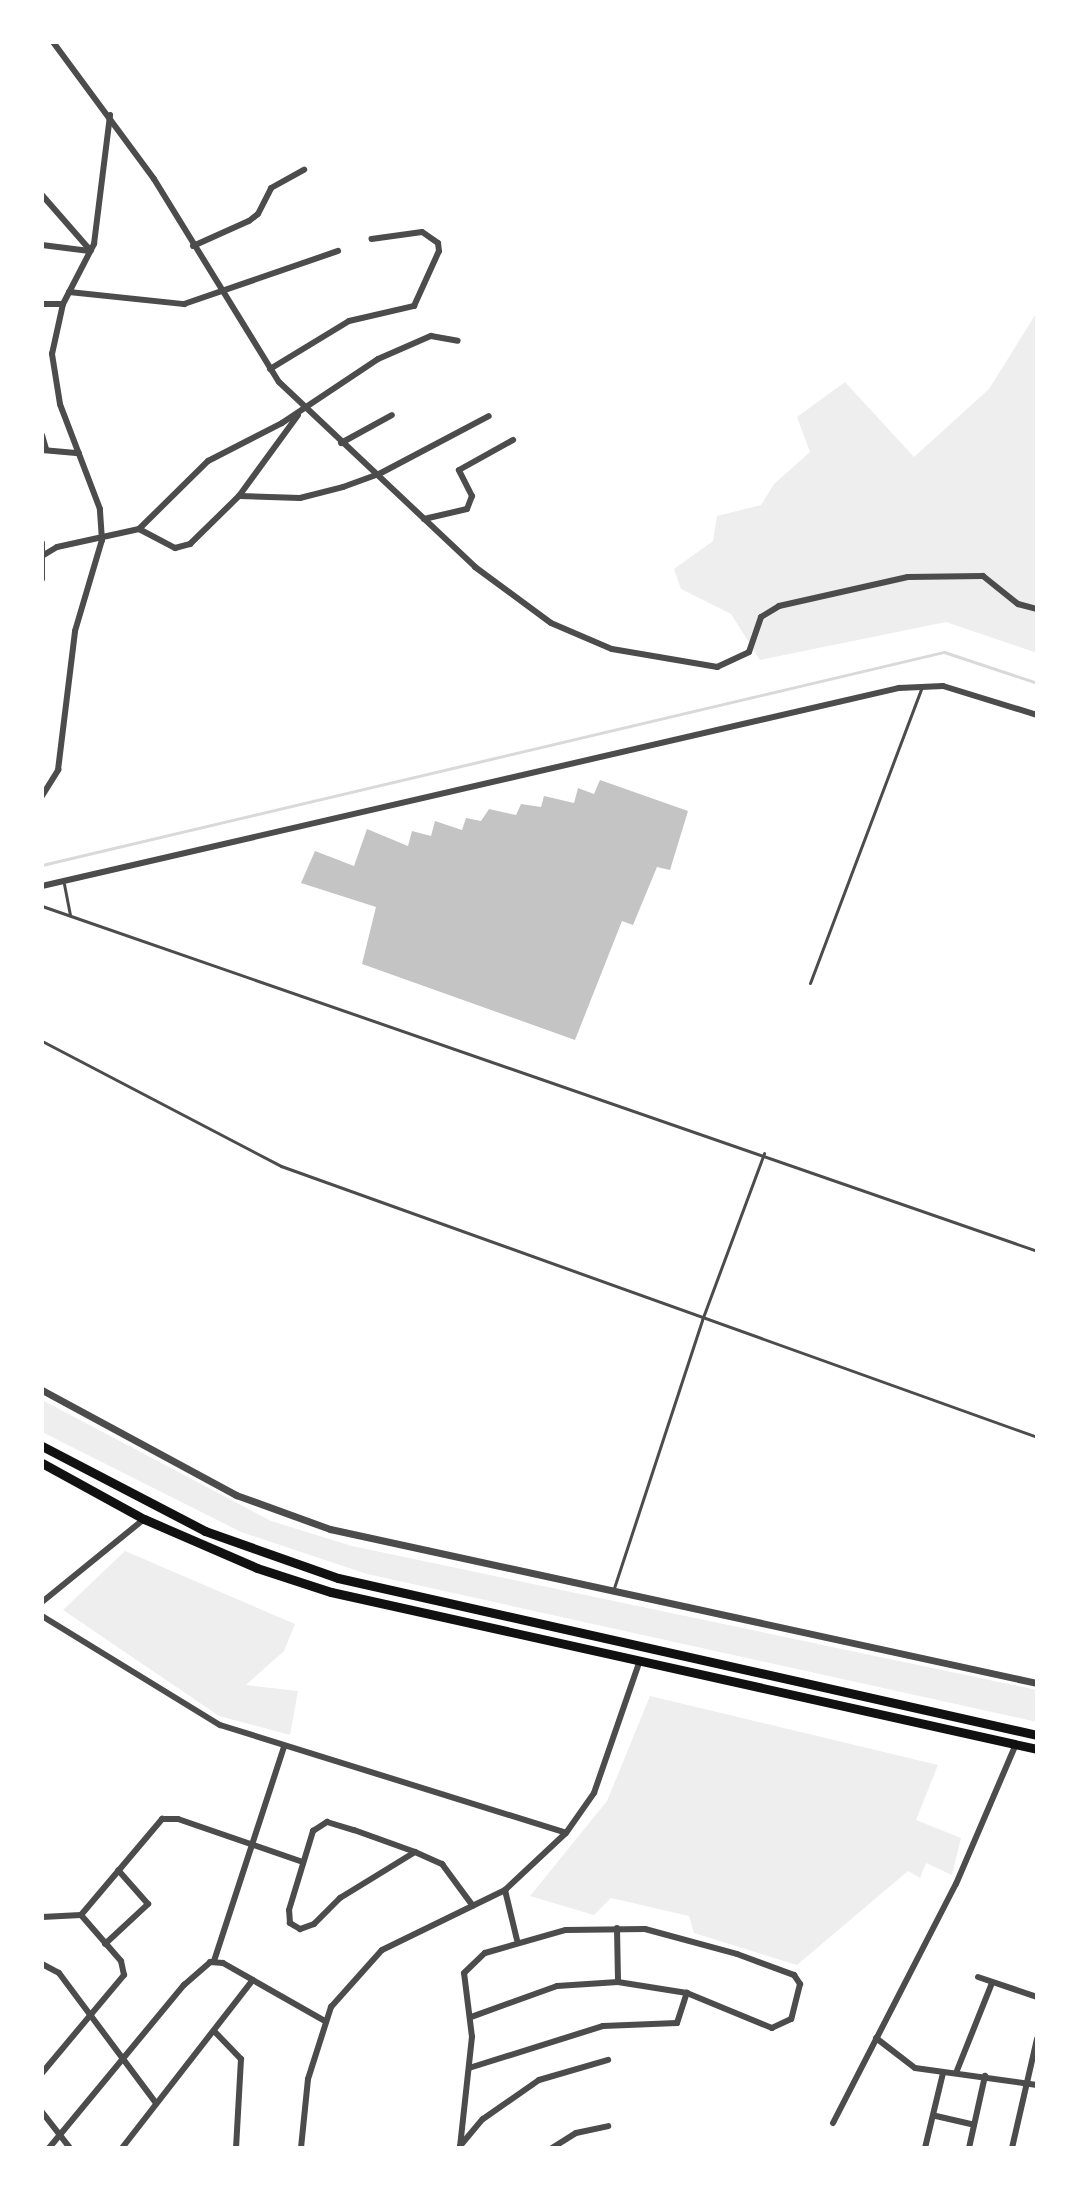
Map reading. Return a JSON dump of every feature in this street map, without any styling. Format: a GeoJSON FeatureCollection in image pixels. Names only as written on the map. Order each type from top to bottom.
{"type":"FeatureCollection","features":[{"type":"Feature","properties":{"kind":"highway"},"geometry":{"type":"LineString","coordinates":[[42,1446],[205,1531],[338,1578],[1037,1735]]}},
{"type":"Feature","properties":{"kind":"highway"},"geometry":{"type":"LineString","coordinates":[[42,1463],[144,1519],[257,1568],[331,1592],[639,1663],[1037,1749]]}},
{"type":"Feature","properties":{"kind":"street"},"geometry":{"type":"LineString","coordinates":[[53,42],[110,115],[225,293],[270,369],[303,409],[379,474],[492,581],[551,623],[612,649],[717,667],[749,652],[761,617],[779,606],[855,593],[908,577],[983,576],[1018,604],[1037,609]]}},
{"type":"Feature","properties":{"kind":"street"},"geometry":{"type":"LineString","coordinates":[[42,796],[58,770],[75,631],[102,540],[100,509],[53,371],[54,337],[63,304],[91,251],[110,115]]}},
{"type":"Feature","properties":{"kind":"street"},"geometry":{"type":"LineString","coordinates":[[193,246],[258,214],[271,188],[304,170]]}},
{"type":"Feature","properties":{"kind":"street"},"geometry":{"type":"LineString","coordinates":[[42,195],[91,251]]}},
{"type":"Feature","properties":{"kind":"street"},"geometry":{"type":"LineString","coordinates":[[270,369],[349,321],[414,306],[439,251],[438,243],[422,232],[371,239]]}},
{"type":"Feature","properties":{"kind":"street"},"geometry":{"type":"LineString","coordinates":[[42,245],[91,251]]}},
{"type":"Feature","properties":{"kind":"street"},"geometry":{"type":"LineString","coordinates":[[69,292],[170,305],[225,293],[338,251]]}},
{"type":"Feature","properties":{"kind":"street"},"geometry":{"type":"LineString","coordinates":[[42,304],[63,304]]}},
{"type":"Feature","properties":{"kind":"street"},"geometry":{"type":"LineString","coordinates":[[44,553],[139,529],[208,461],[303,409],[358,370],[431,336],[458,341]]}},
{"type":"Feature","properties":{"kind":"street"},"geometry":{"type":"LineString","coordinates":[[139,529],[170,546],[185,547],[239,496],[303,409]]}},
{"type":"Feature","properties":{"kind":"street"},"geometry":{"type":"LineString","coordinates":[[341,443],[392,415]]}},
{"type":"Feature","properties":{"kind":"street"},"geometry":{"type":"LineString","coordinates":[[239,496],[300,498],[379,474],[489,416]]}},
{"type":"Feature","properties":{"kind":"street"},"geometry":{"type":"LineString","coordinates":[[42,435],[44,449],[79,453]]}},
{"type":"Feature","properties":{"kind":"street"},"geometry":{"type":"LineString","coordinates":[[424,519],[467,509],[472,496],[459,470],[513,440]]}},
{"type":"Feature","properties":{"kind":"street"},"geometry":{"type":"LineString","coordinates":[[42,543],[42,579]]}},
{"type":"Feature","properties":{"kind":"street"},"geometry":{"type":"LineString","coordinates":[[42,886],[923,685],[968,692],[1037,715]]}},
{"type":"Feature","properties":{"kind":"street"},"geometry":{"type":"LineString","coordinates":[[42,1390],[236,1495],[284,1514],[613,1591],[1037,1683]]}},
{"type":"Feature","properties":{"kind":"street"},"geometry":{"type":"LineString","coordinates":[[42,1602],[144,1519]]}},
{"type":"Feature","properties":{"kind":"street"},"geometry":{"type":"LineString","coordinates":[[42,1616],[220,1725],[566,1833]]}},
{"type":"Feature","properties":{"kind":"street"},"geometry":{"type":"LineString","coordinates":[[301,2148],[308,2079],[323,2020],[353,1978],[382,1950],[505,1890],[566,1833],[594,1793],[639,1663]]}},
{"type":"Feature","properties":{"kind":"street"},"geometry":{"type":"LineString","coordinates":[[833,2123],[956,1884],[1016,1744]]}},
{"type":"Feature","properties":{"kind":"street"},"geometry":{"type":"LineString","coordinates":[[49,2148],[184,1985],[214,1961],[249,1845],[284,1747]]}},
{"type":"Feature","properties":{"kind":"street"},"geometry":{"type":"LineString","coordinates":[[42,1917],[81,1915],[162,1819],[178,1819],[303,1862]]}},
{"type":"Feature","properties":{"kind":"street"},"geometry":{"type":"LineString","coordinates":[[415,1852],[358,1885],[314,1924],[300,1929],[288,1917],[313,1831],[327,1822],[415,1852],[442,1864],[473,1906]]}},
{"type":"Feature","properties":{"kind":"street"},"geometry":{"type":"LineString","coordinates":[[105,1944],[148,1904],[118,1870]]}},
{"type":"Feature","properties":{"kind":"street"},"geometry":{"type":"LineString","coordinates":[[505,1890],[517,1940]]}},
{"type":"Feature","properties":{"kind":"street"},"geometry":{"type":"LineString","coordinates":[[42,2073],[124,1975],[123,1965],[81,1915]]}},
{"type":"Feature","properties":{"kind":"street"},"geometry":{"type":"LineString","coordinates":[[617,1928],[618,1982]]}},
{"type":"Feature","properties":{"kind":"street"},"geometry":{"type":"LineString","coordinates":[[460,2147],[469,2068],[471,2017],[465,1989],[468,1965],[517,1940],[566,1930],[617,1928],[694,1940],[788,1973],[800,1984],[791,2019],[772,2028],[687,1993],[618,1982],[557,1986],[471,2017]]}},
{"type":"Feature","properties":{"kind":"street"},"geometry":{"type":"LineString","coordinates":[[214,1961],[323,2020]]}},
{"type":"Feature","properties":{"kind":"street"},"geometry":{"type":"LineString","coordinates":[[42,1964],[59,1973],[156,2103]]}},
{"type":"Feature","properties":{"kind":"street"},"geometry":{"type":"LineString","coordinates":[[978,1977],[1037,1997]]}},
{"type":"Feature","properties":{"kind":"street"},"geometry":{"type":"LineString","coordinates":[[122,2148],[253,1980]]}},
{"type":"Feature","properties":{"kind":"street"},"geometry":{"type":"LineString","coordinates":[[956,2073],[992,1983]]}},
{"type":"Feature","properties":{"kind":"street"},"geometry":{"type":"LineString","coordinates":[[469,2068],[603,2026],[677,2023],[687,1993]]}},
{"type":"Feature","properties":{"kind":"street"},"geometry":{"type":"LineString","coordinates":[[214,2031],[241,2059],[236,2148]]}},
{"type":"Feature","properties":{"kind":"street"},"geometry":{"type":"LineString","coordinates":[[876,2038],[905,2064],[943,2073],[1037,2085]]}},
{"type":"Feature","properties":{"kind":"street"},"geometry":{"type":"LineString","coordinates":[[1012,2148],[1037,2039]]}},
{"type":"Feature","properties":{"kind":"street"},"geometry":{"type":"LineString","coordinates":[[460,2147],[483,2119],[539,2080],[608,2060]]}},
{"type":"Feature","properties":{"kind":"street"},"geometry":{"type":"LineString","coordinates":[[925,2148],[936,2116],[943,2073]]}},
{"type":"Feature","properties":{"kind":"street"},"geometry":{"type":"LineString","coordinates":[[969,2148],[985,2076]]}},
{"type":"Feature","properties":{"kind":"street"},"geometry":{"type":"LineString","coordinates":[[42,2112],[70,2148]]}},
{"type":"Feature","properties":{"kind":"street"},"geometry":{"type":"LineString","coordinates":[[936,2116],[974,2125]]}},
{"type":"Feature","properties":{"kind":"street"},"geometry":{"type":"LineString","coordinates":[[552,2148],[567,2137],[608,2126]]}},
{"type":"Feature","properties":{"kind":"street"},"geometry":{"type":"LineString","coordinates":[[567,2137],[570,2148]]}},
{"type":"Feature","properties":{"kind":"street"},"geometry":{"type":"LineString","coordinates":[[129,2140],[136,2148]]}},
{"type":"Feature","properties":{"kind":"lane"},"geometry":{"type":"LineString","coordinates":[[810,983],[923,685]]}},
{"type":"Feature","properties":{"kind":"lane"},"geometry":{"type":"LineString","coordinates":[[64,882],[70,915]]}},
{"type":"Feature","properties":{"kind":"lane"},"geometry":{"type":"LineString","coordinates":[[42,906],[764,1153],[1037,1251]]}},
{"type":"Feature","properties":{"kind":"lane"},"geometry":{"type":"LineString","coordinates":[[42,1041],[281,1166],[702,1320],[1037,1437]]}},
{"type":"Feature","properties":{"kind":"lane"},"geometry":{"type":"LineString","coordinates":[[613,1591],[702,1320],[764,1153]]}},
{"type":"Feature","properties":{"kind":"shaded area"},"geometry":{"type":"Polygon","coordinates":[[[1037,312],[1037,653],[946,622],[760,660],[731,614],[681,589],[674,569],[713,541],[717,516],[761,505],[774,484],[810,452],[797,417],[845,382],[914,457],[989,389],[1037,312]]]}},
{"type":"Feature","properties":{"kind":"shaded area"},"geometry":{"type":"Polygon","coordinates":[[[42,1400],[271,1521],[352,1546],[1037,1690],[1037,1722],[367,1574],[241,1532],[42,1432],[42,1400]]]}},
{"type":"Feature","properties":{"kind":"shaded area"},"geometry":{"type":"Polygon","coordinates":[[[125,1551],[295,1624],[284,1651],[246,1685],[298,1691],[290,1735],[219,1716],[63,1610],[125,1551]]]}},
{"type":"Feature","properties":{"kind":"shaded area"},"geometry":{"type":"Polygon","coordinates":[[[650,1696],[938,1765],[916,1820],[961,1838],[952,1875],[926,1863],[920,1878],[908,1871],[797,1965],[694,1933],[689,1916],[611,1898],[594,1915],[530,1896],[607,1801],[650,1696]]]}},
{"type":"Feature","properties":{"kind":"building"},"geometry":{"type":"Polygon","coordinates":[[[600,780],[688,811],[670,870],[657,867],[633,925],[622,921],[575,1040],[362,964],[376,907],[301,883],[315,851],[354,866],[367,829],[408,846],[412,831],[431,836],[435,821],[462,830],[466,818],[481,821],[489,809],[516,815],[521,804],[541,807],[544,796],[574,803],[578,788],[594,794],[600,780]]]}},
{"type":"Feature","properties":{"kind":"waterway"},"geometry":{"type":"LineString","coordinates":[[42,865],[944,652],[1037,683]]}}]}
